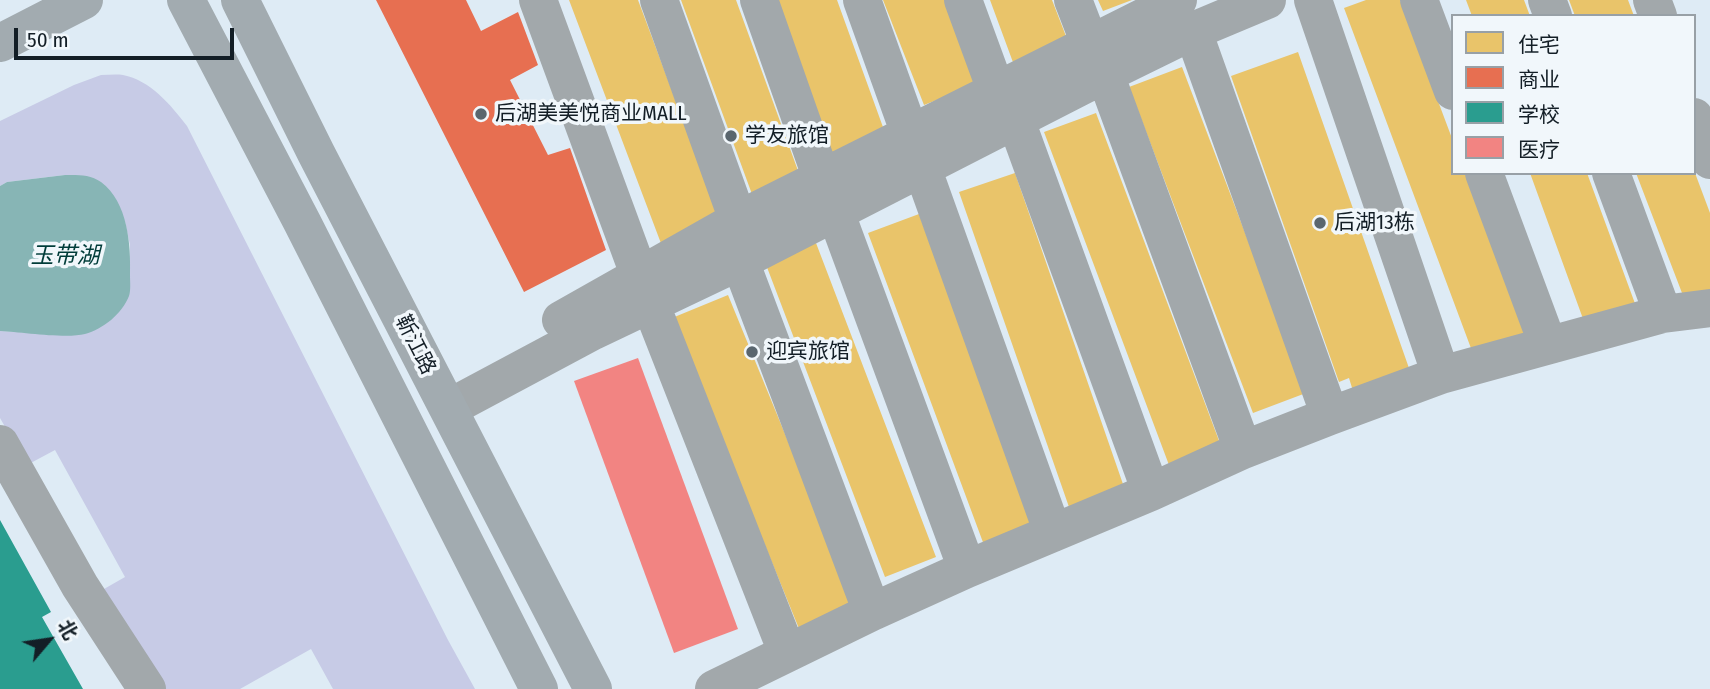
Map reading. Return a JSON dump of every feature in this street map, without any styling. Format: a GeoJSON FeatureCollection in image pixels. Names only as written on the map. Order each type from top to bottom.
{"type":"FeatureCollection","features":[{"type":"Feature","properties":{"kind":"main road"},"geometry":{"type":"LineString","coordinates":[[161,0],[186,16],[223,71]]}},
{"type":"Feature","properties":{"kind":"main road"},"geometry":{"type":"LineString","coordinates":[[186,0],[539,689]]}},
{"type":"Feature","properties":{"kind":"main road","name":"靳江路"},"geometry":{"type":"LineString","coordinates":[[240,0],[593,689]]}},
{"type":"Feature","properties":{"kind":"main road"},"geometry":{"type":"LineString","coordinates":[[251,0],[263,48]]}},
{"type":"Feature","properties":{"kind":"main road"},"geometry":{"type":"LineString","coordinates":[[0,43],[78,4]]}},
{"type":"Feature","properties":{"kind":"street"},"geometry":{"type":"LineString","coordinates":[[538,0],[646,291],[787,652]]}},
{"type":"Feature","properties":{"kind":"street"},"geometry":{"type":"LineString","coordinates":[[659,0],[738,220]]}},
{"type":"Feature","properties":{"kind":"street"},"geometry":{"type":"LineString","coordinates":[[759,0],[828,195],[967,569]]}},
{"type":"Feature","properties":{"kind":"street"},"geometry":{"type":"LineString","coordinates":[[862,0],[1054,533]]}},
{"type":"Feature","properties":{"kind":"street"},"geometry":{"type":"LineString","coordinates":[[963,0],[1006,104],[1151,492]]}},
{"type":"Feature","properties":{"kind":"street"},"geometry":{"type":"LineString","coordinates":[[1073,0],[1242,450]]}},
{"type":"Feature","properties":{"kind":"street"},"geometry":{"type":"LineString","coordinates":[[646,291],[740,261],[828,195],[1185,16],[1267,0]]}},
{"type":"Feature","properties":{"kind":"street"},"geometry":{"type":"LineString","coordinates":[[1313,0],[1441,375]]}},
{"type":"Feature","properties":{"kind":"street"},"geometry":{"type":"LineString","coordinates":[[1419,0],[1451,85]]}},
{"type":"Feature","properties":{"kind":"street"},"geometry":{"type":"LineString","coordinates":[[1185,16],[1330,416]]}},
{"type":"Feature","properties":{"kind":"street"},"geometry":{"type":"LineString","coordinates":[[1696,122],[1710,160]]}},
{"type":"Feature","properties":{"kind":"street"},"geometry":{"type":"LineString","coordinates":[[1485,175],[1548,345]]}},
{"type":"Feature","properties":{"kind":"street"},"geometry":{"type":"LineString","coordinates":[[1612,175],[1662,314]]}},
{"type":"Feature","properties":{"kind":"street"},"geometry":{"type":"LineString","coordinates":[[443,397],[593,331],[738,220],[828,195]]}},
{"type":"Feature","properties":{"kind":"street"},"geometry":{"type":"LineString","coordinates":[[740,261],[872,612]]}},
{"type":"Feature","properties":{"kind":"street"},"geometry":{"type":"LineString","coordinates":[[714,689],[787,652],[967,569],[1151,492],[1242,450],[1330,416],[1441,375],[1662,314],[1710,308]]}},
{"type":"Feature","properties":{"kind":"street"},"geometry":{"type":"LineString","coordinates":[[0,444],[80,586],[147,689]]}},
{"type":"Feature","properties":{"kind":"shaded area"},"geometry":{"type":"Polygon","coordinates":[[[101,75],[123,75],[142,82],[167,102],[187,126],[475,689],[333,689],[311,649],[240,689],[162,689],[97,593],[125,577],[55,450],[27,465],[0,418],[0,331],[70,335],[130,269],[130,245],[125,222],[65,175],[7,182],[0,186],[0,121],[101,75]]]}},
{"type":"Feature","properties":{"kind":"water","name":"玉带湖"},"geometry":{"type":"Polygon","coordinates":[[[65,175],[97,179],[117,201],[128,238],[129,296],[122,309],[111,320],[85,334],[55,336],[0,331],[0,186],[7,182],[65,175]]]}},
{"type":"Feature","properties":{"kind":"building: 住宅"},"geometry":{"type":"Polygon","coordinates":[[[569,0],[638,0],[722,224],[662,246],[569,0]]]}},
{"type":"Feature","properties":{"kind":"building: 住宅"},"geometry":{"type":"Polygon","coordinates":[[[681,0],[736,0],[801,179],[753,197],[681,0]]]}},
{"type":"Feature","properties":{"kind":"building: 住宅"},"geometry":{"type":"Polygon","coordinates":[[[777,0],[837,0],[888,141],[834,160],[777,0]]]}},
{"type":"Feature","properties":{"kind":"building: 住宅"},"geometry":{"type":"Polygon","coordinates":[[[883,0],[946,0],[978,84],[924,105],[883,0]]]}},
{"type":"Feature","properties":{"kind":"building: 住宅"},"geometry":{"type":"Polygon","coordinates":[[[990,0],[1052,0],[1069,44],[1014,65],[990,0]]]}},
{"type":"Feature","properties":{"kind":"building: 住宅"},"geometry":{"type":"Polygon","coordinates":[[[1098,0],[1132,0],[1103,11],[1098,0]]]}},
{"type":"Feature","properties":{"kind":"building: 住宅"},"geometry":{"type":"Polygon","coordinates":[[[1366,0],[1400,0],[1451,136],[1451,175],[1466,175],[1527,339],[1475,359],[1344,8],[1366,0]]]}},
{"type":"Feature","properties":{"kind":"building: 住宅"},"geometry":{"type":"Polygon","coordinates":[[[1466,0],[1524,0],[1529,14],[1471,14],[1466,0]]]}},
{"type":"Feature","properties":{"kind":"building: 住宅"},"geometry":{"type":"Polygon","coordinates":[[[1569,0],[1628,0],[1633,14],[1574,14],[1569,0]]]}},
{"type":"Feature","properties":{"kind":"building: 住宅","name":"后湖13栋"},"geometry":{"type":"Polygon","coordinates":[[[1298,52],[1410,371],[1353,391],[1349,378],[1339,382],[1231,76],[1298,52]]]}},
{"type":"Feature","properties":{"kind":"building: 住宅"},"geometry":{"type":"Polygon","coordinates":[[[1182,67],[1306,393],[1253,413],[1129,87],[1182,67]]]}},
{"type":"Feature","properties":{"kind":"building: 住宅"},"geometry":{"type":"Polygon","coordinates":[[[1096,113],[1221,446],[1169,465],[1044,132],[1096,113]]]}},
{"type":"Feature","properties":{"kind":"building: 住宅"},"geometry":{"type":"Polygon","coordinates":[[[1015,173],[1124,487],[1069,507],[959,192],[1015,173]]]}},
{"type":"Feature","properties":{"kind":"building: 住宅"},"geometry":{"type":"Polygon","coordinates":[[[1531,175],[1588,175],[1637,309],[1586,327],[1531,175]]]}},
{"type":"Feature","properties":{"kind":"building: 住宅"},"geometry":{"type":"Polygon","coordinates":[[[1637,175],[1696,175],[1710,213],[1710,297],[1687,306],[1637,175]]]}},
{"type":"Feature","properties":{"kind":"building: 住宅"},"geometry":{"type":"Polygon","coordinates":[[[919,214],[1034,526],[984,545],[868,233],[919,214]]]}},
{"type":"Feature","properties":{"kind":"building: 住宅"},"geometry":{"type":"Polygon","coordinates":[[[816,243],[936,557],[885,577],[765,262],[816,243]]]}},
{"type":"Feature","properties":{"kind":"building: 住宅"},"geometry":{"type":"Polygon","coordinates":[[[728,295],[856,607],[800,631],[672,318],[728,295]]]}},
{"type":"Feature","properties":{"kind":"building: 商业","name":"后湖美美悦商业MALL"},"geometry":{"type":"Polygon","coordinates":[[[376,0],[466,0],[481,31],[518,12],[538,65],[510,80],[548,155],[570,148],[606,250],[524,292],[376,0]]]}},
{"type":"Feature","properties":{"kind":"building: 学校"},"geometry":{"type":"Polygon","coordinates":[[[0,520],[51,612],[42,617],[83,689],[0,689],[0,520]]]}},
{"type":"Feature","properties":{"kind":"building: 医疗"},"geometry":{"type":"Polygon","coordinates":[[[638,358],[738,629],[674,653],[574,381],[638,358]]]}},
{"type":"Feature","properties":{"kind":"place","name":"后湖美美悦商业MALL"},"geometry":{"type":"Point","coordinates":[481,114]}},
{"type":"Feature","properties":{"kind":"place","name":"学友旅馆"},"geometry":{"type":"Point","coordinates":[731,136]}},
{"type":"Feature","properties":{"kind":"place","name":"后湖13栋"},"geometry":{"type":"Point","coordinates":[1320,223]}},
{"type":"Feature","properties":{"kind":"place","name":"迎宾旅馆"},"geometry":{"type":"Point","coordinates":[752,352]}}]}
